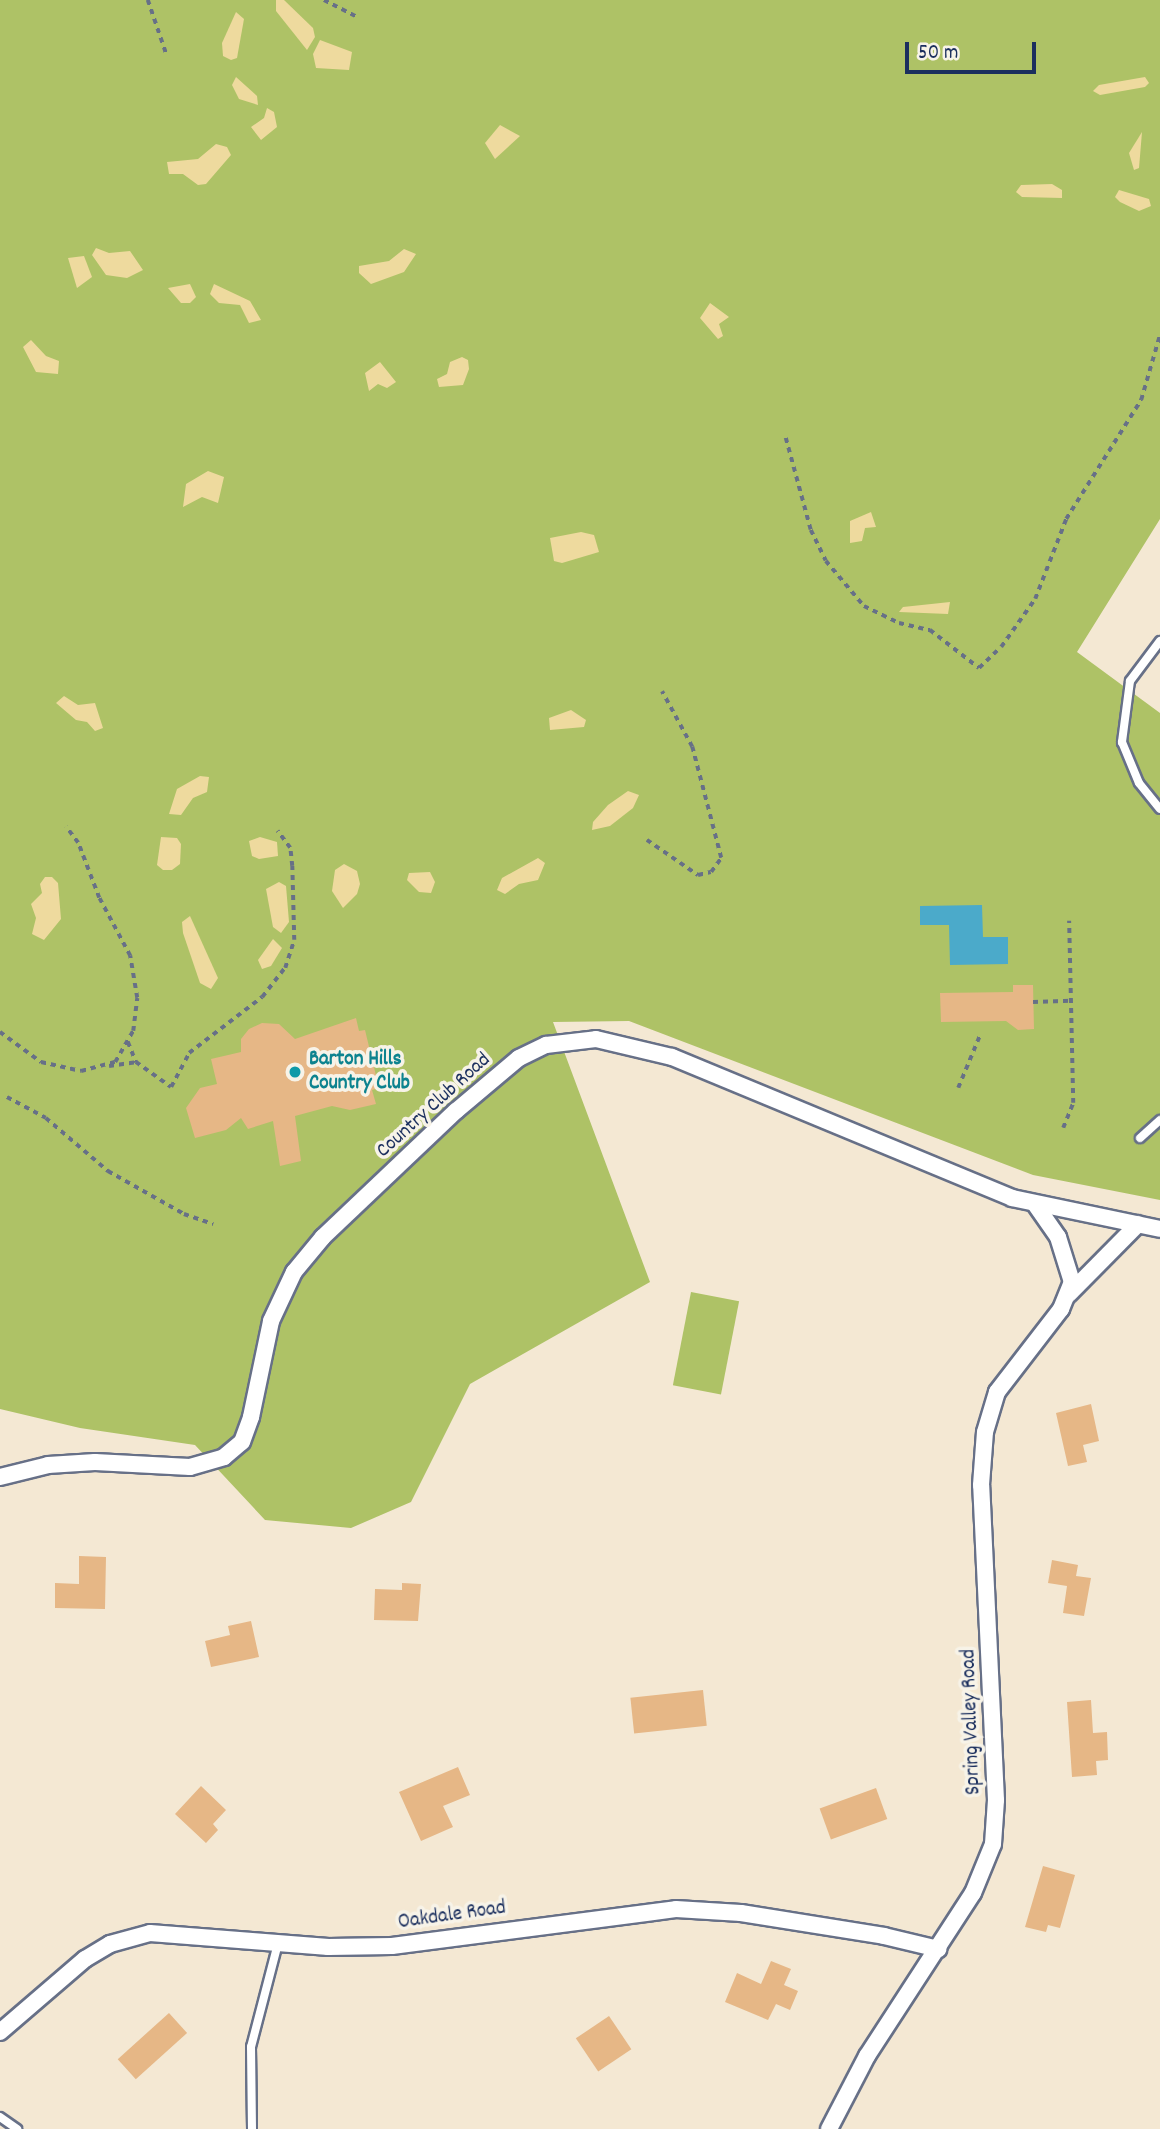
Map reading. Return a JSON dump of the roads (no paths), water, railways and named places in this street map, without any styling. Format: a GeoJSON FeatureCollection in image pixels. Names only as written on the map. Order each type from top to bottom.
{"type":"FeatureCollection","features":[{"type":"Feature","properties":{"kind":"street","name":"Country Club Road"},"geometry":{"type":"LineString","coordinates":[[0,1477],[48,1465],[190,1467],[224,1457],[242,1441],[251,1417],[271,1321],[293,1272],[323,1237],[456,1111],[519,1058],[547,1045],[596,1039],[672,1056],[942,1171],[1035,1204],[1160,1229]]}},
{"type":"Feature","properties":{"kind":"street"},"geometry":{"type":"LineString","coordinates":[[1035,1204],[1058,1237],[1070,1265],[1069,1294]]}},
{"type":"Feature","properties":{"kind":"street","name":"Spring Valley Road"},"geometry":{"type":"LineString","coordinates":[[829,2129],[867,2056],[973,1893],[993,1844],[996,1800],[981,1485],[985,1433],[997,1392],[1069,1294],[1138,1224]]}},
{"type":"Feature","properties":{"kind":"street","name":"Oakdale Road"},"geometry":{"type":"LineString","coordinates":[[0,2032],[110,1944],[150,1933],[279,1941],[328,1947],[392,1946],[676,1909],[741,1913],[884,1936],[938,1949]]}},
{"type":"Feature","properties":{"kind":"lane"},"geometry":{"type":"LineString","coordinates":[[1160,641],[1130,681],[1122,742],[1139,783],[1160,809]]}},
{"type":"Feature","properties":{"kind":"lane"},"geometry":{"type":"LineString","coordinates":[[1140,1138],[1160,1120]]}},
{"type":"Feature","properties":{"kind":"lane"},"geometry":{"type":"LineString","coordinates":[[252,2129],[251,2047],[279,1941]]}},
{"type":"Feature","properties":{"kind":"lane"},"geometry":{"type":"LineString","coordinates":[[0,2117],[18,2129]]}},
{"type":"Feature","properties":{"kind":"water"},"geometry":{"type":"Polygon","coordinates":[[[982,905],[983,937],[1008,937],[1008,964],[950,965],[949,925],[920,925],[920,906],[982,905]]]}},
{"type":"Feature","properties":{"kind":"place","name":"Barton Hills Country Club"},"geometry":{"type":"Point","coordinates":[295,1072]}}]}
